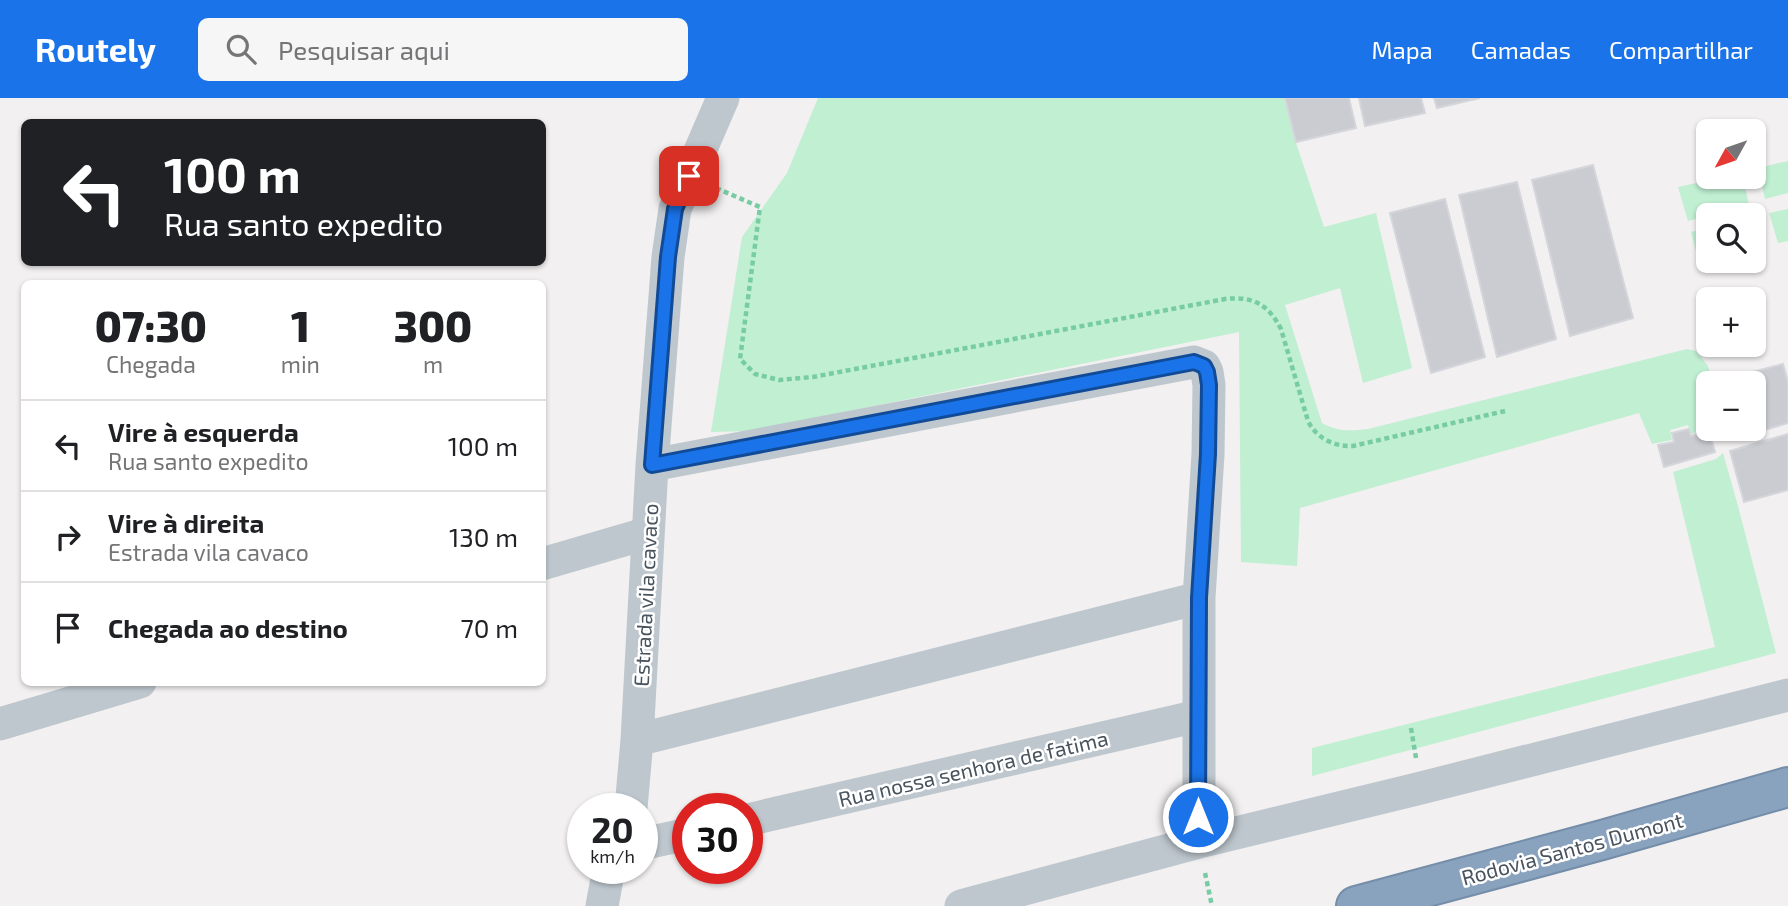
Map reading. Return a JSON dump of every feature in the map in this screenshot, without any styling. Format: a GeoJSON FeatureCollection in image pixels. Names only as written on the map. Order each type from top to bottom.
{"type":"FeatureCollection","features":[{"type":"Feature","properties":{"kind":"highway","name":"Rodovia Santos Dumont"},"geometry":{"type":"LineString","coordinates":[[1356,906],[1788,787]]}},
{"type":"Feature","properties":{"kind":"street","name":"Estrada vila cavaco"},"geometry":{"type":"LineString","coordinates":[[632,793],[652,465],[668,257],[675,209],[723,98]]}},
{"type":"Feature","properties":{"kind":"street"},"geometry":{"type":"LineString","coordinates":[[652,465],[1194,362],[1204,366],[1209,385],[1209,419],[1199,598],[1199,842]]}},
{"type":"Feature","properties":{"kind":"street"},"geometry":{"type":"LineString","coordinates":[[546,563],[648,533]]}},
{"type":"Feature","properties":{"kind":"street"},"geometry":{"type":"LineString","coordinates":[[637,740],[1199,598]]}},
{"type":"Feature","properties":{"kind":"street"},"geometry":{"type":"LineString","coordinates":[[0,724],[127,686]]}},
{"type":"Feature","properties":{"kind":"street"},"geometry":{"type":"LineString","coordinates":[[961,906],[1199,842],[1788,695]]}},
{"type":"Feature","properties":{"kind":"street","name":"Rua nossa senhora de fatima"},"geometry":{"type":"LineString","coordinates":[[763,816],[1198,716]]}},
{"type":"Feature","properties":{"kind":"street"},"geometry":{"type":"LineString","coordinates":[[602,906],[606,884]]}},
{"type":"Feature","properties":{"kind":"street"},"geometry":{"type":"LineString","coordinates":[[625,906],[626,884]]}},
{"type":"Feature","properties":{"kind":"path"},"geometry":{"type":"LineString","coordinates":[[689,176],[760,207],[740,359],[755,374],[779,380],[813,377],[1240,297],[1253,300],[1275,318],[1308,421],[1313,431],[1334,444],[1353,446],[1505,411]]}},
{"type":"Feature","properties":{"kind":"green space"},"geometry":{"type":"Polygon","coordinates":[[[818,98],[1284,98],[1324,227],[1376,213],[1412,368],[1363,383],[1340,288],[1285,305],[1322,423],[1345,430],[1368,429],[1687,349],[1696,351],[1696,357],[1701,357],[1709,371],[1696,371],[1696,432],[1691,434],[1688,425],[1670,430],[1672,440],[1652,444],[1639,413],[1300,508],[1297,566],[1241,562],[1239,332],[751,431],[711,432],[742,237],[787,173],[818,98]]]}},
{"type":"Feature","properties":{"kind":"green space"},"geometry":{"type":"Polygon","coordinates":[[[1788,161],[1788,193],[1765,199],[1763,189],[1766,189],[1766,166],[1788,161]]]}},
{"type":"Feature","properties":{"kind":"green space"},"geometry":{"type":"Polygon","coordinates":[[[1696,183],[1696,189],[1746,189],[1749,203],[1696,203],[1696,219],[1688,221],[1678,187],[1696,183]]]}},
{"type":"Feature","properties":{"kind":"green space"},"geometry":{"type":"Polygon","coordinates":[[[1788,209],[1788,241],[1778,243],[1769,213],[1788,209]]]}},
{"type":"Feature","properties":{"kind":"green space"},"geometry":{"type":"Polygon","coordinates":[[[1696,231],[1696,251],[1691,232],[1696,231]]]}},
{"type":"Feature","properties":{"kind":"green space"},"geometry":{"type":"Polygon","coordinates":[[[1723,453],[1776,653],[1312,776],[1312,748],[1715,647],[1673,472],[1716,459],[1723,453]]]}},
{"type":"Feature","properties":{"kind":"building"},"geometry":{"type":"Polygon","coordinates":[[[1285,98],[1349,98],[1356,128],[1296,142],[1285,98]]]}},
{"type":"Feature","properties":{"kind":"building"},"geometry":{"type":"Polygon","coordinates":[[[1359,98],[1421,98],[1425,113],[1365,126],[1359,98]]]}},
{"type":"Feature","properties":{"kind":"building"},"geometry":{"type":"Polygon","coordinates":[[[1434,98],[1480,98],[1437,108],[1434,98]]]}},
{"type":"Feature","properties":{"kind":"building"},"geometry":{"type":"Polygon","coordinates":[[[1593,165],[1633,318],[1570,336],[1532,180],[1593,165]]]}},
{"type":"Feature","properties":{"kind":"building"},"geometry":{"type":"Polygon","coordinates":[[[1517,182],[1556,339],[1497,357],[1459,195],[1517,182]]]}},
{"type":"Feature","properties":{"kind":"building"},"geometry":{"type":"Polygon","coordinates":[[[1445,199],[1485,357],[1431,373],[1390,213],[1445,199]]]}},
{"type":"Feature","properties":{"kind":"building"},"geometry":{"type":"Polygon","coordinates":[[[1783,364],[1788,382],[1788,423],[1766,430],[1766,371],[1756,371],[1783,364]]]}},
{"type":"Feature","properties":{"kind":"building"},"geometry":{"type":"Polygon","coordinates":[[[1689,429],[1691,436],[1696,434],[1696,441],[1712,441],[1715,452],[1664,467],[1658,445],[1674,442],[1672,433],[1689,429]]]}},
{"type":"Feature","properties":{"kind":"building"},"geometry":{"type":"Polygon","coordinates":[[[1788,434],[1788,490],[1744,502],[1730,451],[1788,434]]]}},
{"type":"Feature","properties":{"kind":"route"},"geometry":{"type":"LineString","coordinates":[[689,176],[675,209],[668,257],[652,465],[1194,362],[1204,366],[1209,385],[1209,419],[1199,598],[1198,817]]}}]}
